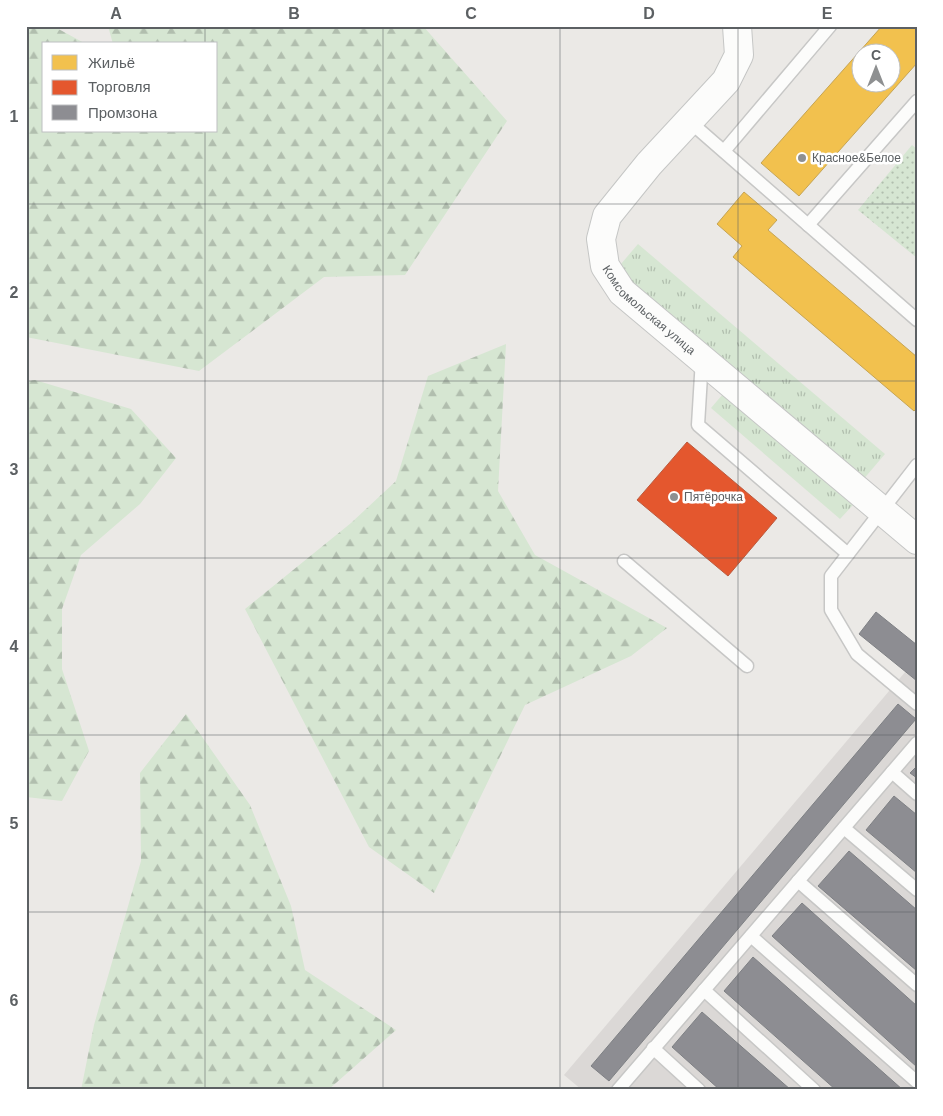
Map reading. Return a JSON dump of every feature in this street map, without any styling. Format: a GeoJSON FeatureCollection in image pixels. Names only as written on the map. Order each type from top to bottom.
{"type":"FeatureCollection","features":[{"type":"Feature","properties":{"kind":"main road","name":"Комсомольская улица"},"geometry":{"type":"LineString","coordinates":[[736,26],[739,55],[726,81],[649,164],[607,216],[601,239],[605,266],[622,292],[917,540]]}},
{"type":"Feature","properties":{"kind":"lane"},"geometry":{"type":"LineString","coordinates":[[724,151],[830,26]]}},
{"type":"Feature","properties":{"kind":"lane"},"geometry":{"type":"LineString","coordinates":[[808,225],[917,101]]}},
{"type":"Feature","properties":{"kind":"lane"},"geometry":{"type":"LineString","coordinates":[[689,121],[917,320]]}},
{"type":"Feature","properties":{"kind":"lane"},"geometry":{"type":"LineString","coordinates":[[702,359],[698,425],[848,554]]}},
{"type":"Feature","properties":{"kind":"lane"},"geometry":{"type":"LineString","coordinates":[[917,465],[830,576],[831,610],[857,654],[917,704]]}},
{"type":"Feature","properties":{"kind":"lane"},"geometry":{"type":"LineString","coordinates":[[624,561],[747,666]]}},
{"type":"Feature","properties":{"kind":"lane"},"geometry":{"type":"LineString","coordinates":[[618,1090],[917,743]]}},
{"type":"Feature","properties":{"kind":"lane"},"geometry":{"type":"LineString","coordinates":[[892,772],[917,794]]}},
{"type":"Feature","properties":{"kind":"lane"},"geometry":{"type":"LineString","coordinates":[[844,828],[917,890]]}},
{"type":"Feature","properties":{"kind":"lane"},"geometry":{"type":"LineString","coordinates":[[798,881],[917,985]]}},
{"type":"Feature","properties":{"kind":"lane"},"geometry":{"type":"LineString","coordinates":[[751,936],[917,1082]]}},
{"type":"Feature","properties":{"kind":"lane"},"geometry":{"type":"LineString","coordinates":[[704,990],[814,1090]]}},
{"type":"Feature","properties":{"kind":"lane"},"geometry":{"type":"LineString","coordinates":[[653,1048],[699,1090]]}},
{"type":"Feature","properties":{"kind":"shaded area"},"geometry":{"type":"Polygon","coordinates":[[[917,658],[917,1090],[582,1090],[564,1075],[917,658]]]}},
{"type":"Feature","properties":{"kind":"green space"},"geometry":{"type":"Polygon","coordinates":[[[26,26],[53,26],[82,42],[42,42],[42,132],[218,132],[218,42],[112,42],[108,26],[423,26],[507,121],[405,275],[324,277],[199,371],[26,337],[26,26]]]}},
{"type":"Feature","properties":{"kind":"green space"},"geometry":{"type":"Polygon","coordinates":[[[912,145],[917,149],[917,258],[858,210],[912,145]]]}},
{"type":"Feature","properties":{"kind":"green space"},"geometry":{"type":"Polygon","coordinates":[[[638,244],[885,454],[862,481],[615,271],[638,244]]]}},
{"type":"Feature","properties":{"kind":"green space"},"geometry":{"type":"Polygon","coordinates":[[[506,344],[498,491],[535,555],[667,628],[631,656],[525,705],[434,893],[369,847],[245,609],[351,523],[396,481],[428,376],[506,344]]]}},
{"type":"Feature","properties":{"kind":"green space"},"geometry":{"type":"Polygon","coordinates":[[[35,380],[131,409],[176,458],[140,504],[81,555],[62,609],[62,669],[89,751],[62,801],[26,797],[26,381],[35,380]]]}},
{"type":"Feature","properties":{"kind":"green space"},"geometry":{"type":"Polygon","coordinates":[[[723,394],[853,505],[840,519],[711,408],[723,394]]]}},
{"type":"Feature","properties":{"kind":"green space"},"geometry":{"type":"Polygon","coordinates":[[[186,714],[250,805],[291,906],[305,970],[396,1030],[328,1090],[81,1090],[94,1025],[141,861],[140,773],[186,714]]]}},
{"type":"Feature","properties":{"kind":"building: Жильё"},"geometry":{"type":"Polygon","coordinates":[[[882,26],[917,26],[917,63],[900,82],[900,42],[868,42],[882,26]]]}},
{"type":"Feature","properties":{"kind":"building: Жильё"},"geometry":{"type":"Polygon","coordinates":[[[850,62],[850,92],[891,92],[799,196],[761,163],[850,62]]]}},
{"type":"Feature","properties":{"kind":"building: Жильё"},"geometry":{"type":"Polygon","coordinates":[[[744,192],[777,220],[768,230],[917,357],[917,408],[914,411],[733,257],[742,246],[717,224],[744,192]]]}},
{"type":"Feature","properties":{"kind":"building: Торговля"},"geometry":{"type":"Polygon","coordinates":[[[687,442],[777,518],[728,576],[637,500],[687,442]]]}},
{"type":"Feature","properties":{"kind":"building: Промзона"},"geometry":{"type":"Polygon","coordinates":[[[876,612],[917,645],[917,681],[859,634],[876,612]]]}},
{"type":"Feature","properties":{"kind":"building: Промзона"},"geometry":{"type":"Polygon","coordinates":[[[898,704],[916,719],[609,1081],[591,1066],[898,704]]]}},
{"type":"Feature","properties":{"kind":"building: Промзона"},"geometry":{"type":"Polygon","coordinates":[[[917,766],[917,778],[910,773],[917,766]]]}},
{"type":"Feature","properties":{"kind":"building: Промзона"},"geometry":{"type":"Polygon","coordinates":[[[894,796],[917,815],[917,873],[866,830],[894,796]]]}},
{"type":"Feature","properties":{"kind":"building: Промзона"},"geometry":{"type":"Polygon","coordinates":[[[849,851],[917,910],[917,971],[818,886],[849,851]]]}},
{"type":"Feature","properties":{"kind":"building: Промзона"},"geometry":{"type":"Polygon","coordinates":[[[802,903],[917,1006],[917,1067],[772,936],[802,903]]]}},
{"type":"Feature","properties":{"kind":"building: Промзона"},"geometry":{"type":"Polygon","coordinates":[[[753,957],[903,1090],[836,1090],[724,991],[753,957]]]}},
{"type":"Feature","properties":{"kind":"building: Промзона"},"geometry":{"type":"Polygon","coordinates":[[[702,1012],[791,1090],[720,1090],[672,1047],[702,1012]]]}},
{"type":"Feature","properties":{"kind":"place","name":"Красное&Белое"},"geometry":{"type":"Point","coordinates":[802,158]}},
{"type":"Feature","properties":{"kind":"place","name":"Пятёрочка"},"geometry":{"type":"Point","coordinates":[674,497]}}]}
